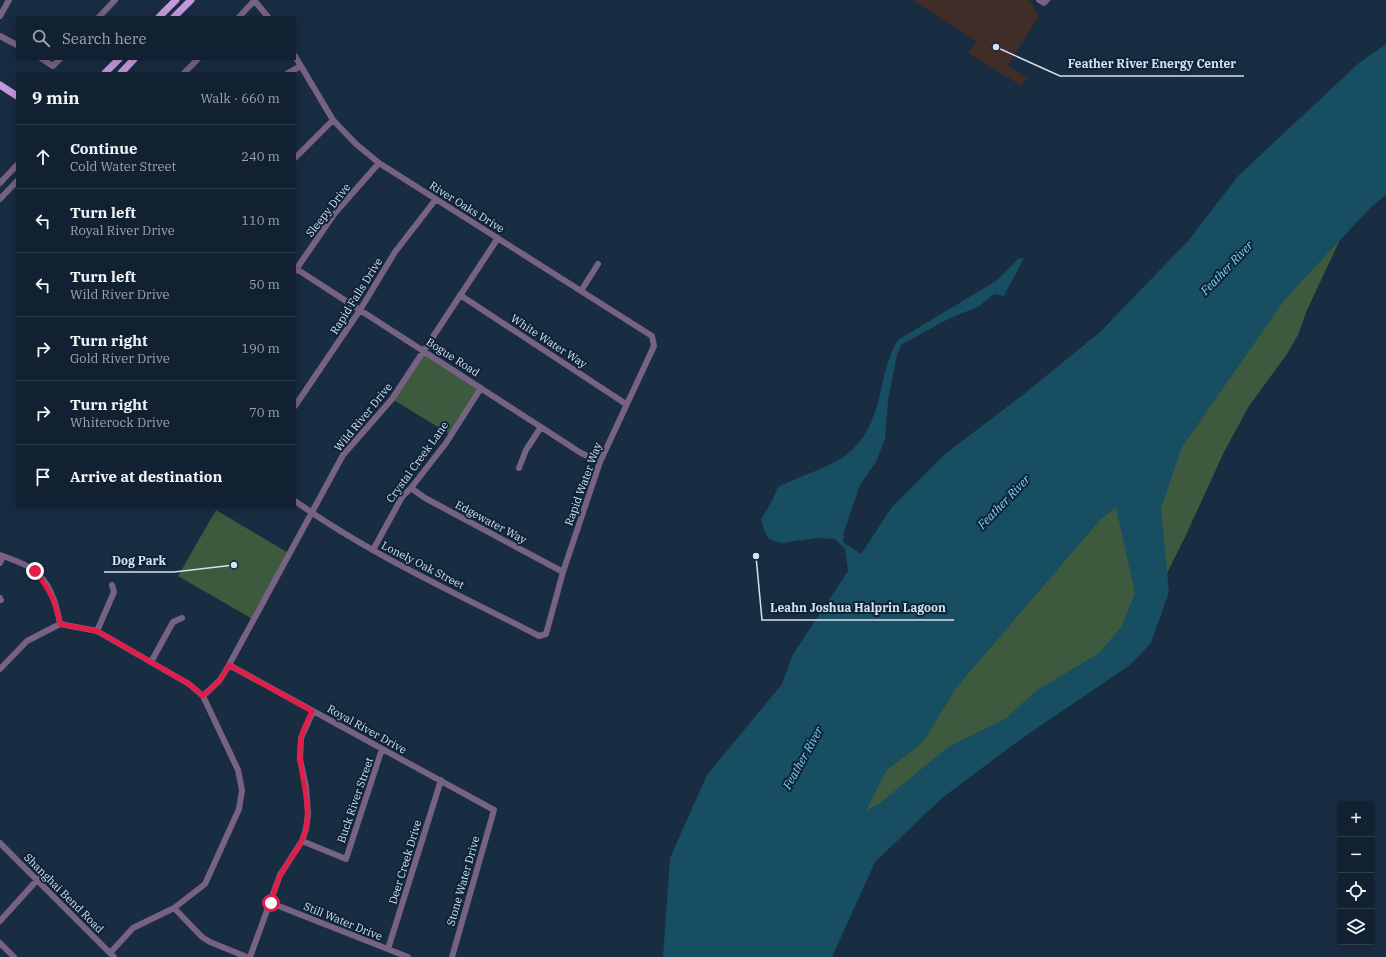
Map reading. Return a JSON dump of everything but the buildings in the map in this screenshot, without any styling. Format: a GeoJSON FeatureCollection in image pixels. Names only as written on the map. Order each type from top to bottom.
{"type":"FeatureCollection","features":[{"type":"Feature","properties":{"kind":"main road"},"geometry":{"type":"LineString","coordinates":[[160,16],[176,0]]}},
{"type":"Feature","properties":{"kind":"main road"},"geometry":{"type":"LineString","coordinates":[[175,16],[191,0]]}},
{"type":"Feature","properties":{"kind":"main road"},"geometry":{"type":"LineString","coordinates":[[106,72],[118,60]]}},
{"type":"Feature","properties":{"kind":"main road"},"geometry":{"type":"LineString","coordinates":[[122,72],[133,60]]}},
{"type":"Feature","properties":{"kind":"main road"},"geometry":{"type":"LineString","coordinates":[[0,85],[16,95]]}},
{"type":"Feature","properties":{"kind":"street"},"geometry":{"type":"LineString","coordinates":[[0,16],[9,0]]}},
{"type":"Feature","properties":{"kind":"street"},"geometry":{"type":"LineString","coordinates":[[100,16],[115,0]]}},
{"type":"Feature","properties":{"kind":"street"},"geometry":{"type":"LineString","coordinates":[[240,16],[254,0],[267,16]]}},
{"type":"Feature","properties":{"kind":"street"},"geometry":{"type":"LineString","coordinates":[[0,36],[16,44]]}},
{"type":"Feature","properties":{"kind":"street","name":"River Oaks Drive"},"geometry":{"type":"LineString","coordinates":[[296,58],[333,120],[356,144],[379,162],[436,199],[652,336],[654,346]]}},
{"type":"Feature","properties":{"kind":"street"},"geometry":{"type":"LineString","coordinates":[[44,60],[54,66],[59,60]]}},
{"type":"Feature","properties":{"kind":"street"},"geometry":{"type":"LineString","coordinates":[[185,72],[197,60]]}},
{"type":"Feature","properties":{"kind":"street"},"geometry":{"type":"LineString","coordinates":[[290,72],[301,66]]}},
{"type":"Feature","properties":{"kind":"street"},"geometry":{"type":"LineString","coordinates":[[296,157],[333,120]]}},
{"type":"Feature","properties":{"kind":"street","name":"Sleepy Drive"},"geometry":{"type":"LineString","coordinates":[[296,268],[335,213],[379,162]]}},
{"type":"Feature","properties":{"kind":"street"},"geometry":{"type":"LineString","coordinates":[[0,182],[16,166]]}},
{"type":"Feature","properties":{"kind":"street"},"geometry":{"type":"LineString","coordinates":[[0,199],[16,182]]}},
{"type":"Feature","properties":{"kind":"street","name":"Rapid Falls Drive"},"geometry":{"type":"LineString","coordinates":[[296,405],[360,310],[395,252],[436,199]]}},
{"type":"Feature","properties":{"kind":"street","name":"Wild River Drive"},"geometry":{"type":"LineString","coordinates":[[203,696],[220,680],[229,665],[343,455],[392,399],[498,238]]}},
{"type":"Feature","properties":{"kind":"street"},"geometry":{"type":"LineString","coordinates":[[581,291],[598,264]]}},
{"type":"Feature","properties":{"kind":"street","name":"Bogue Road"},"geometry":{"type":"LineString","coordinates":[[296,270],[541,427],[600,462]]}},
{"type":"Feature","properties":{"kind":"street","name":"White Water Way"},"geometry":{"type":"LineString","coordinates":[[460,295],[626,404]]}},
{"type":"Feature","properties":{"kind":"street","name":"Rapid Water Way"},"geometry":{"type":"LineString","coordinates":[[546,634],[563,572],[600,462],[654,346]]}},
{"type":"Feature","properties":{"kind":"street","name":"Crystal Creek Lane"},"geometry":{"type":"LineString","coordinates":[[373,550],[402,497],[411,488],[446,443],[481,388]]}},
{"type":"Feature","properties":{"kind":"street"},"geometry":{"type":"LineString","coordinates":[[519,468],[526,450],[541,427]]}},
{"type":"Feature","properties":{"kind":"street","name":"Edgewater Way"},"geometry":{"type":"LineString","coordinates":[[411,488],[425,498],[563,572]]}},
{"type":"Feature","properties":{"kind":"street","name":"Lonely Oak Street"},"geometry":{"type":"LineString","coordinates":[[296,502],[373,550],[539,636],[546,634]]}},
{"type":"Feature","properties":{"kind":"street"},"geometry":{"type":"LineString","coordinates":[[0,564],[2,555],[35,571],[46,585],[57,605],[60,624]]}},
{"type":"Feature","properties":{"kind":"street"},"geometry":{"type":"LineString","coordinates":[[97,631],[114,592],[112,584]]}},
{"type":"Feature","properties":{"kind":"street"},"geometry":{"type":"LineString","coordinates":[[151,662],[173,622],[182,618]]}},
{"type":"Feature","properties":{"kind":"street"},"geometry":{"type":"LineString","coordinates":[[0,669],[27,641],[60,624],[97,631],[189,684],[203,696],[238,770],[242,790],[239,809],[205,884],[174,908],[133,928],[112,955]]}},
{"type":"Feature","properties":{"kind":"street","name":"Royal River Drive"},"geometry":{"type":"LineString","coordinates":[[229,665],[494,810]]}},
{"type":"Feature","properties":{"kind":"street"},"geometry":{"type":"LineString","coordinates":[[250,957],[280,875],[302,842],[306,829],[308,814],[306,787],[300,759],[301,738],[312,711]]}},
{"type":"Feature","properties":{"kind":"street","name":"Buck River Street"},"geometry":{"type":"LineString","coordinates":[[302,842],[346,859],[382,749]]}},
{"type":"Feature","properties":{"kind":"street","name":"Deer Creek Drive"},"geometry":{"type":"LineString","coordinates":[[388,949],[440,780]]}},
{"type":"Feature","properties":{"kind":"street","name":"Stone Water Drive"},"geometry":{"type":"LineString","coordinates":[[452,957],[494,810]]}},
{"type":"Feature","properties":{"kind":"street","name":"Shanghai Bend Road"},"geometry":{"type":"LineString","coordinates":[[0,843],[38,879],[112,955]]}},
{"type":"Feature","properties":{"kind":"street"},"geometry":{"type":"LineString","coordinates":[[0,921],[38,879]]}},
{"type":"Feature","properties":{"kind":"street","name":"Still Water Drive"},"geometry":{"type":"LineString","coordinates":[[271,903],[408,957]]}},
{"type":"Feature","properties":{"kind":"street"},"geometry":{"type":"LineString","coordinates":[[174,908],[206,939],[247,957]]}},
{"type":"Feature","properties":{"kind":"street"},"geometry":{"type":"LineString","coordinates":[[0,943],[14,957]]}},
{"type":"Feature","properties":{"kind":"shaded area"},"geometry":{"type":"Polygon","coordinates":[[[912,0],[1028,0],[1031,2],[1039,16],[1008,65],[1029,79],[1020,85],[968,53],[976,41],[912,0]]]}},
{"type":"Feature","properties":{"kind":"green space"},"geometry":{"type":"Polygon","coordinates":[[[1346,227],[1307,310],[1298,335],[1287,354],[1249,406],[1224,452],[1186,535],[1140,627],[855,834],[887,746],[1215,369],[1346,227]]]}},
{"type":"Feature","properties":{"kind":"green space"},"geometry":{"type":"Polygon","coordinates":[[[424,351],[481,388],[451,435],[392,399],[424,351]]]}},
{"type":"Feature","properties":{"kind":"green space"},"geometry":{"type":"Polygon","coordinates":[[[216,510],[290,554],[254,620],[178,576],[216,510]]]}},
{"type":"Feature","properties":{"kind":"water","name":"Feather River"},"geometry":{"type":"Polygon","coordinates":[[[1386,44],[1386,195],[1371,207],[1286,298],[1182,447],[1161,508],[1169,592],[1151,643],[1130,665],[1021,739],[942,798],[875,862],[832,957],[663,957],[670,858],[707,775],[782,684],[792,656],[848,571],[845,549],[835,539],[817,538],[781,543],[769,539],[764,530],[761,519],[771,503],[778,487],[842,458],[854,448],[864,436],[879,398],[888,361],[898,340],[996,281],[1018,259],[1024,258],[1004,296],[994,294],[978,307],[950,318],[901,345],[897,355],[888,400],[885,439],[876,462],[860,485],[844,532],[843,542],[861,554],[892,507],[945,454],[1024,394],[1100,332],[1188,241],[1238,176],[1359,63],[1386,44]],[[1116,507],[1100,520],[956,688],[923,742],[886,771],[866,811],[880,803],[948,747],[1005,719],[1036,691],[1099,653],[1122,626],[1135,593],[1116,507]]]}},
{"type":"Feature","properties":{"kind":"place","name":"Feather River Energy Center"},"geometry":{"type":"Point","coordinates":[996,47]}},
{"type":"Feature","properties":{"kind":"place","name":"Leahn Joshua Halprin Lagoon"},"geometry":{"type":"Point","coordinates":[756,556]}},
{"type":"Feature","properties":{"kind":"place","name":"Dog Park"},"geometry":{"type":"Point","coordinates":[234,565]}},
{"type":"Feature","properties":{"kind":"route"},"geometry":{"type":"LineString","coordinates":[[35,571],[46,585],[57,605],[60,624],[79,626],[97,631],[189,684],[203,696],[220,680],[229,665],[312,711],[301,738],[300,759],[306,787],[308,814],[306,829],[302,842],[280,875],[271,903]]}}]}
